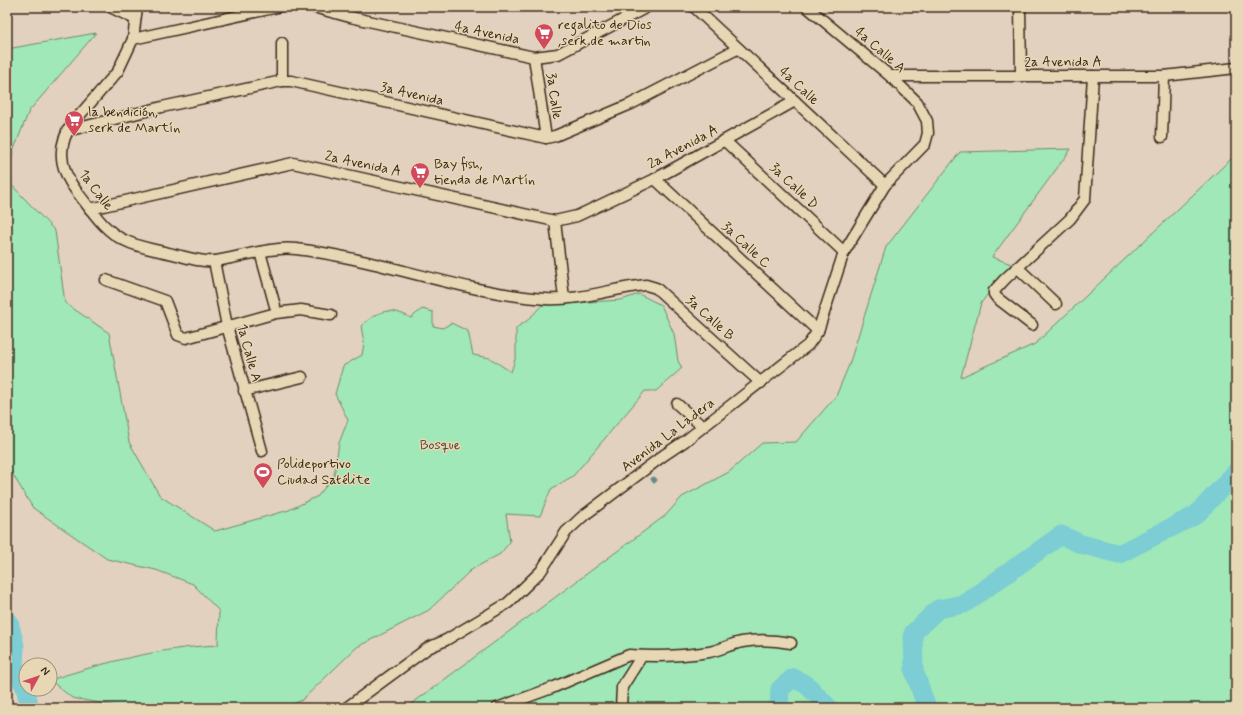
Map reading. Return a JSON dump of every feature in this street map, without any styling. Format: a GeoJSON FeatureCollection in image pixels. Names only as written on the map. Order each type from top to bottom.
{"type":"FeatureCollection","features":[{"type":"Feature","properties":{"kind":"street"},"geometry":{"type":"LineString","coordinates":[[110,7],[135,19]]}},
{"type":"Feature","properties":{"kind":"street","name":"1a Calle"},"geometry":{"type":"LineString","coordinates":[[137,7],[133,39],[118,71],[67,131],[61,147],[64,168],[71,184],[90,209],[106,226],[123,240],[144,248],[192,259],[214,261]]}},
{"type":"Feature","properties":{"kind":"street"},"geometry":{"type":"LineString","coordinates":[[133,39],[278,7]]}},
{"type":"Feature","properties":{"kind":"street","name":"4a Avenida"},"geometry":{"type":"LineString","coordinates":[[313,7],[380,24],[534,57],[558,54],[647,7]]}},
{"type":"Feature","properties":{"kind":"street","name":"4a Calle"},"geometry":{"type":"LineString","coordinates":[[694,7],[737,49],[885,185]]}},
{"type":"Feature","properties":{"kind":"street"},"geometry":{"type":"LineString","coordinates":[[1020,7],[1021,76]]}},
{"type":"Feature","properties":{"kind":"street","name":"4a Calle A"},"geometry":{"type":"LineString","coordinates":[[812,8],[890,76],[917,102],[927,120]]}},
{"type":"Feature","properties":{"kind":"street"},"geometry":{"type":"LineString","coordinates":[[282,43],[282,81]]}},
{"type":"Feature","properties":{"kind":"street"},"geometry":{"type":"LineString","coordinates":[[546,138],[555,136],[631,104],[737,49]]}},
{"type":"Feature","properties":{"kind":"street","name":"3a Calle"},"geometry":{"type":"LineString","coordinates":[[534,57],[546,138]]}},
{"type":"Feature","properties":{"kind":"street","name":"2a Avenida A"},"geometry":{"type":"LineString","coordinates":[[890,76],[1164,76],[1236,68]]}},
{"type":"Feature","properties":{"kind":"street"},"geometry":{"type":"LineString","coordinates":[[1032,325],[994,294],[994,291],[1070,219],[1085,199],[1093,76]]}},
{"type":"Feature","properties":{"kind":"street"},"geometry":{"type":"LineString","coordinates":[[1162,137],[1164,76]]}},
{"type":"Feature","properties":{"kind":"street","name":"3a Avenida"},"geometry":{"type":"LineString","coordinates":[[67,131],[162,107],[282,81],[291,81],[546,138]]}},
{"type":"Feature","properties":{"kind":"street","name":"2a Avenida A"},"geometry":{"type":"LineString","coordinates":[[90,209],[293,163],[555,221],[577,216],[655,179],[795,101]]}},
{"type":"Feature","properties":{"kind":"street","name":"Avenida La Ladera"},"geometry":{"type":"LineString","coordinates":[[346,708],[428,648],[446,640],[508,603],[541,571],[566,532],[582,517],[762,383],[808,345],[818,331],[844,252],[885,185],[925,144],[928,133],[927,120]]}},
{"type":"Feature","properties":{"kind":"street","name":"3a Calle D"},"geometry":{"type":"LineString","coordinates":[[725,140],[844,252]]}},
{"type":"Feature","properties":{"kind":"street","name":"3a Calle C"},"geometry":{"type":"LineString","coordinates":[[655,179],[818,331]]}},
{"type":"Feature","properties":{"kind":"street"},"geometry":{"type":"LineString","coordinates":[[214,261],[260,252],[294,248],[394,268],[459,285],[518,296],[548,299],[564,298],[555,221]]}},
{"type":"Feature","properties":{"kind":"street"},"geometry":{"type":"LineString","coordinates":[[260,252],[275,306]]}},
{"type":"Feature","properties":{"kind":"street","name":"1a Calle A"},"geometry":{"type":"LineString","coordinates":[[214,261],[227,326],[262,451]]}},
{"type":"Feature","properties":{"kind":"street"},"geometry":{"type":"LineString","coordinates":[[1018,268],[1056,304]]}},
{"type":"Feature","properties":{"kind":"street"},"geometry":{"type":"LineString","coordinates":[[106,280],[165,300],[178,334],[186,338],[276,313],[301,310],[331,315]]}},
{"type":"Feature","properties":{"kind":"street","name":"3a Calle B"},"geometry":{"type":"LineString","coordinates":[[564,298],[636,286],[646,285],[656,288],[762,383]]}},
{"type":"Feature","properties":{"kind":"street"},"geometry":{"type":"LineString","coordinates":[[244,391],[302,377]]}},
{"type":"Feature","properties":{"kind":"street"},"geometry":{"type":"LineString","coordinates":[[677,404],[703,427]]}},
{"type":"Feature","properties":{"kind":"street"},"geometry":{"type":"LineString","coordinates":[[497,708],[552,688],[629,655],[641,657],[711,652],[741,642],[768,639],[791,643]]}},
{"type":"Feature","properties":{"kind":"street"},"geometry":{"type":"LineString","coordinates":[[621,708],[622,687],[641,657]]}},
{"type":"Feature","properties":{"kind":"green space"},"geometry":{"type":"Polygon","coordinates":[[[96,33],[29,111],[7,167],[7,49],[96,33]]]}},
{"type":"Feature","properties":{"kind":"green space"},"geometry":{"type":"Polygon","coordinates":[[[1071,149],[992,257],[1011,264],[981,303],[961,377],[1035,344],[1231,159],[1236,159],[1236,708],[406,708],[666,515],[682,497],[729,472],[762,443],[796,442],[836,396],[849,365],[886,247],[960,152],[1071,149]]]}},
{"type":"Feature","properties":{"kind":"green space","name":"Bosque"},"geometry":{"type":"Polygon","coordinates":[[[7,180],[55,231],[65,303],[109,333],[129,442],[160,496],[215,531],[289,510],[318,496],[334,476],[339,443],[348,420],[335,394],[343,366],[362,355],[364,343],[361,326],[379,313],[390,311],[403,314],[411,318],[422,309],[433,312],[433,326],[443,328],[451,323],[468,331],[473,355],[490,358],[511,372],[516,356],[516,328],[528,320],[542,305],[621,300],[639,294],[661,305],[674,334],[678,361],[682,368],[656,391],[645,391],[573,476],[551,489],[540,516],[506,514],[510,542],[500,554],[471,570],[429,610],[357,647],[302,700],[284,708],[127,708],[72,698],[58,687],[58,678],[92,667],[175,649],[218,645],[219,611],[193,584],[156,570],[107,559],[33,508],[7,465],[7,180]]]}},
{"type":"Feature","properties":{"kind":"waterway"},"geometry":{"type":"LineString","coordinates":[[927,708],[914,671],[913,633],[938,609],[964,604],[1061,535],[1081,544],[1119,554],[1196,515],[1236,472]]}},
{"type":"Feature","properties":{"kind":"waterway"},"geometry":{"type":"LineString","coordinates":[[654,478],[656,480],[654,482],[652,479],[654,478]]}},
{"type":"Feature","properties":{"kind":"waterway"},"geometry":{"type":"LineString","coordinates":[[7,621],[9,622],[15,646],[14,667],[25,687],[30,708]]}},
{"type":"Feature","properties":{"kind":"waterway"},"geometry":{"type":"LineString","coordinates":[[779,708],[780,689],[793,678],[807,685],[829,708]]}},
{"type":"Feature","properties":{"kind":"place","name":"regalito de Dios ,serk de martin"},"geometry":{"type":"Point","coordinates":[544,50]}},
{"type":"Feature","properties":{"kind":"place","name":"la bendición, serk de Martín"},"geometry":{"type":"Point","coordinates":[74,137]}},
{"type":"Feature","properties":{"kind":"place","name":"Bay fish, tienda de Martín"},"geometry":{"type":"Point","coordinates":[420,189]}},
{"type":"Feature","properties":{"kind":"place","name":"Polideportivo Ciudad Satélite"},"geometry":{"type":"Point","coordinates":[263,489]}}]}
